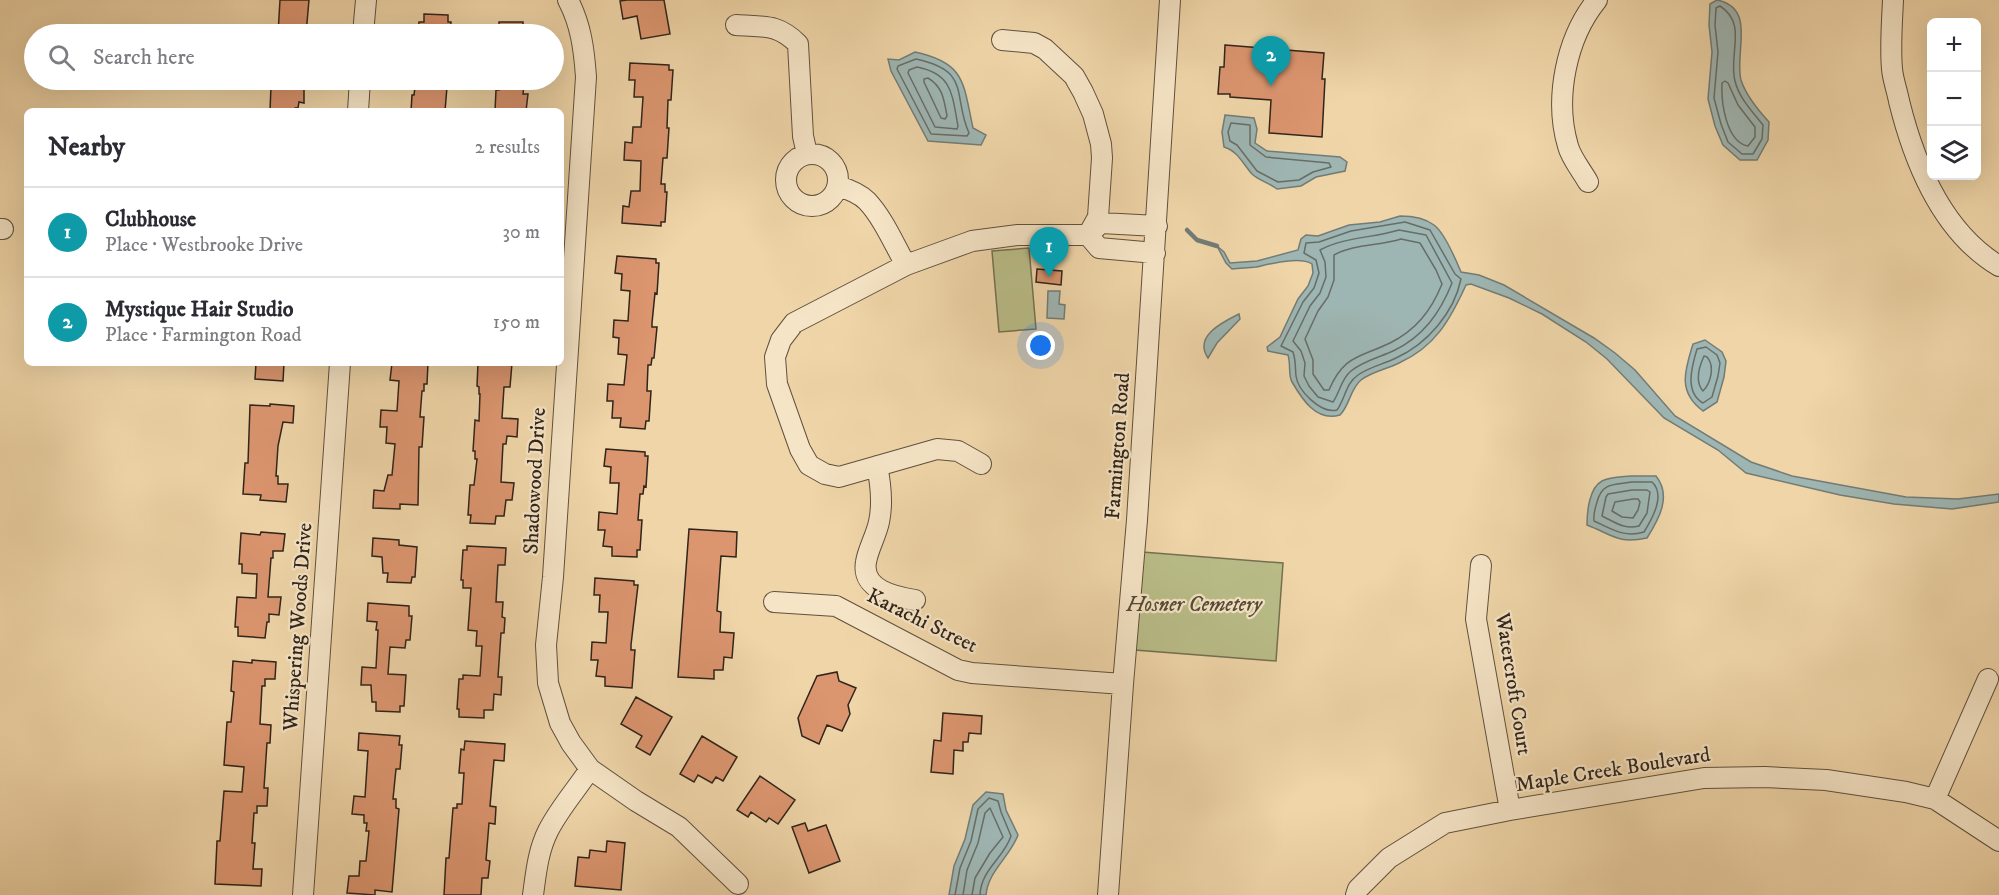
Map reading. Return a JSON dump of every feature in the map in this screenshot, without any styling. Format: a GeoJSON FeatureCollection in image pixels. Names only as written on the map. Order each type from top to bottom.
{"type":"FeatureCollection","features":[{"type":"Feature","properties":{"kind":"street"},"geometry":{"type":"LineString","coordinates":[[364,24],[366,0]]}},
{"type":"Feature","properties":{"kind":"street","name":"Shadowood Drive"},"geometry":{"type":"LineString","coordinates":[[568,0],[581,32],[586,77],[546,665],[548,683],[560,723],[590,769],[678,827],[738,884]]}},
{"type":"Feature","properties":{"kind":"street","name":"Farmington Road"},"geometry":{"type":"LineString","coordinates":[[1108,895],[1137,520],[1170,0]]}},
{"type":"Feature","properties":{"kind":"street"},"geometry":{"type":"LineString","coordinates":[[1588,182],[1568,148],[1562,117],[1564,80],[1573,42],[1588,11],[1597,0]]}},
{"type":"Feature","properties":{"kind":"street"},"geometry":{"type":"LineString","coordinates":[[1893,0],[1892,70],[1905,127],[1920,167],[1936,200],[1961,232],[1987,259],[1999,266]]}},
{"type":"Feature","properties":{"kind":"street"},"geometry":{"type":"LineString","coordinates":[[736,25],[777,28],[786,32],[798,44],[803,136],[807,154]]}},
{"type":"Feature","properties":{"kind":"street"},"geometry":{"type":"LineString","coordinates":[[1002,40],[1034,43],[1045,49],[1074,76],[1093,114],[1101,144],[1102,158],[1098,217],[1088,235]]}},
{"type":"Feature","properties":{"kind":"street"},"geometry":{"type":"LineString","coordinates":[[358,108],[359,90]]}},
{"type":"Feature","properties":{"kind":"street"},"geometry":{"type":"LineString","coordinates":[[807,154],[816,154],[831,161],[836,168],[838,186],[829,200],[822,204],[813,205],[797,201],[787,187],[788,170],[799,157],[807,154]]}},
{"type":"Feature","properties":{"kind":"street"},"geometry":{"type":"LineString","coordinates":[[838,186],[866,199],[906,265]]}},
{"type":"Feature","properties":{"kind":"street"},"geometry":{"type":"LineString","coordinates":[[981,464],[958,451],[936,449],[839,477],[825,474],[809,465],[800,449],[777,384],[775,357],[781,340],[794,323],[906,265],[972,241],[1017,235],[1088,235],[1101,223],[1157,226]]}},
{"type":"Feature","properties":{"kind":"street"},"geometry":{"type":"LineString","coordinates":[[1088,235],[1099,248],[1155,253]]}},
{"type":"Feature","properties":{"kind":"street","name":"Whispering Woods Drive"},"geometry":{"type":"LineString","coordinates":[[303,895],[340,366]]}},
{"type":"Feature","properties":{"kind":"street"},"geometry":{"type":"LineString","coordinates":[[877,466],[881,503],[879,523],[865,564],[868,576],[873,584],[884,593],[915,600]]}},
{"type":"Feature","properties":{"kind":"street","name":"Watercroft Court"},"geometry":{"type":"LineString","coordinates":[[1481,565],[1476,619],[1510,810]]}},
{"type":"Feature","properties":{"kind":"street","name":"Karachi Street"},"geometry":{"type":"LineString","coordinates":[[774,602],[836,606],[958,670],[972,673],[1123,684]]}},
{"type":"Feature","properties":{"kind":"street"},"geometry":{"type":"LineString","coordinates":[[1935,799],[1988,679]]}},
{"type":"Feature","properties":{"kind":"street"},"geometry":{"type":"LineString","coordinates":[[533,895],[541,850],[548,832],[590,769]]}},
{"type":"Feature","properties":{"kind":"street","name":"Maple Creek Boulevard"},"geometry":{"type":"LineString","coordinates":[[1356,895],[1358,890],[1389,858],[1445,824],[1510,810],[1704,778],[1765,777],[1826,780],[1875,786],[1935,799],[1999,841]]}},
{"type":"Feature","properties":{"kind":"green space"},"geometry":{"type":"Polygon","coordinates":[[[1029,248],[1036,329],[999,332],[992,251],[1029,248]]]}},
{"type":"Feature","properties":{"kind":"green space","name":"Hosner Cemetery"},"geometry":{"type":"Polygon","coordinates":[[[1142,552],[1283,563],[1276,661],[1135,650],[1142,552]]]}},
{"type":"Feature","properties":{"kind":"water"},"geometry":{"type":"Polygon","coordinates":[[[1717,0],[1729,5],[1737,12],[1741,33],[1741,80],[1749,97],[1769,122],[1768,140],[1757,160],[1740,160],[1723,145],[1708,99],[1712,52],[1709,25],[1710,4],[1717,0]]]}},
{"type":"Feature","properties":{"kind":"water"},"geometry":{"type":"Polygon","coordinates":[[[915,52],[944,62],[959,77],[964,87],[973,128],[986,135],[981,145],[928,141],[891,71],[888,59],[899,60],[915,52]]]}},
{"type":"Feature","properties":{"kind":"water"},"geometry":{"type":"Polygon","coordinates":[[[1225,115],[1254,118],[1257,129],[1255,143],[1267,151],[1340,157],[1347,162],[1345,171],[1316,177],[1301,186],[1277,189],[1254,176],[1237,155],[1224,147],[1222,132],[1225,115]]]}},
{"type":"Feature","properties":{"kind":"water"},"geometry":{"type":"Polygon","coordinates":[[[1400,216],[1422,219],[1434,225],[1446,240],[1461,272],[1479,275],[1504,285],[1594,338],[1635,370],[1675,416],[1751,462],[1792,476],[1906,497],[1958,499],[1999,494],[1999,502],[1952,509],[1894,504],[1840,495],[1746,473],[1718,450],[1664,418],[1607,359],[1586,342],[1542,314],[1509,298],[1471,284],[1466,285],[1454,310],[1432,341],[1412,356],[1361,380],[1354,388],[1340,415],[1331,416],[1317,412],[1305,402],[1292,382],[1288,355],[1268,351],[1267,347],[1280,337],[1298,299],[1308,286],[1313,273],[1312,264],[1293,261],[1232,269],[1217,246],[1224,252],[1230,263],[1257,261],[1298,250],[1301,239],[1306,235],[1318,236],[1349,225],[1380,222],[1400,216]]]}},
{"type":"Feature","properties":{"kind":"water"},"geometry":{"type":"Polygon","coordinates":[[[1048,291],[1060,291],[1059,304],[1065,305],[1064,319],[1047,318],[1048,291]]]}},
{"type":"Feature","properties":{"kind":"water"},"geometry":{"type":"Polygon","coordinates":[[[1239,314],[1240,319],[1217,343],[1208,358],[1204,350],[1207,337],[1218,326],[1239,314]]]}},
{"type":"Feature","properties":{"kind":"water"},"geometry":{"type":"Polygon","coordinates":[[[1705,340],[1722,352],[1726,361],[1717,402],[1703,411],[1689,396],[1685,380],[1693,344],[1705,340]]]}},
{"type":"Feature","properties":{"kind":"water"},"geometry":{"type":"Polygon","coordinates":[[[1656,476],[1663,491],[1662,507],[1647,538],[1622,539],[1587,525],[1590,501],[1598,484],[1609,479],[1656,476]]]}},
{"type":"Feature","properties":{"kind":"water"},"geometry":{"type":"Polygon","coordinates":[[[986,792],[1003,794],[1006,810],[1018,835],[995,871],[986,895],[949,895],[954,866],[965,839],[973,805],[986,792]]]}},
{"type":"Feature","properties":{"kind":"building"},"geometry":{"type":"Polygon","coordinates":[[[280,0],[309,0],[307,24],[279,24],[280,0]]]}},
{"type":"Feature","properties":{"kind":"building"},"geometry":{"type":"Polygon","coordinates":[[[664,0],[670,34],[641,39],[637,16],[623,19],[620,1],[664,0]]]}},
{"type":"Feature","properties":{"kind":"building"},"geometry":{"type":"Polygon","coordinates":[[[424,14],[448,15],[448,22],[451,22],[451,24],[419,24],[419,22],[424,22],[424,14]]]}},
{"type":"Feature","properties":{"kind":"building"},"geometry":{"type":"Polygon","coordinates":[[[499,22],[523,22],[523,24],[499,24],[499,22]]]}},
{"type":"Feature","properties":{"kind":"building"},"geometry":{"type":"Polygon","coordinates":[[[1225,45],[1324,53],[1322,137],[1269,133],[1271,100],[1218,94],[1220,67],[1224,67],[1225,45]]]}},
{"type":"Feature","properties":{"kind":"building"},"geometry":{"type":"Polygon","coordinates":[[[630,63],[669,65],[669,70],[673,70],[671,100],[668,100],[667,158],[663,158],[661,184],[665,184],[665,192],[667,192],[665,222],[661,222],[661,226],[622,223],[623,206],[629,207],[631,191],[640,191],[641,161],[624,160],[625,142],[632,143],[633,127],[641,127],[643,97],[634,97],[635,80],[629,80],[630,63]]]}},
{"type":"Feature","properties":{"kind":"building"},"geometry":{"type":"Polygon","coordinates":[[[271,90],[304,90],[304,103],[299,102],[298,108],[270,108],[271,90]]]}},
{"type":"Feature","properties":{"kind":"building"},"geometry":{"type":"Polygon","coordinates":[[[415,90],[447,90],[445,108],[411,108],[412,95],[415,90]]]}},
{"type":"Feature","properties":{"kind":"building"},"geometry":{"type":"Polygon","coordinates":[[[496,90],[523,90],[523,94],[528,94],[526,108],[495,108],[496,90]]]}},
{"type":"Feature","properties":{"kind":"building"},"geometry":{"type":"Polygon","coordinates":[[[617,256],[656,259],[656,263],[659,263],[652,323],[652,327],[657,327],[654,358],[652,358],[651,365],[648,365],[647,391],[651,391],[649,421],[646,421],[645,429],[620,427],[621,418],[612,418],[613,401],[607,401],[608,384],[624,385],[627,355],[618,354],[619,338],[613,337],[614,320],[628,321],[630,291],[621,290],[622,274],[615,273],[617,256]]]}},
{"type":"Feature","properties":{"kind":"building"},"geometry":{"type":"Polygon","coordinates":[[[1037,269],[1062,271],[1061,285],[1036,282],[1037,269]]]}},
{"type":"Feature","properties":{"kind":"building"},"geometry":{"type":"Polygon","coordinates":[[[256,366],[284,366],[283,381],[255,379],[256,366]]]}},
{"type":"Feature","properties":{"kind":"building"},"geometry":{"type":"Polygon","coordinates":[[[392,366],[428,366],[427,384],[424,384],[424,391],[422,391],[420,417],[424,417],[422,447],[419,447],[418,505],[400,504],[400,509],[373,508],[374,490],[384,491],[388,475],[392,475],[395,444],[386,443],[387,427],[380,427],[381,410],[397,411],[399,381],[390,380],[392,366]]]}},
{"type":"Feature","properties":{"kind":"building"},"geometry":{"type":"Polygon","coordinates":[[[478,366],[512,366],[510,387],[504,387],[502,418],[518,419],[517,437],[507,436],[506,444],[503,444],[501,482],[514,483],[512,500],[506,500],[504,516],[496,516],[495,524],[470,523],[471,515],[468,515],[470,485],[474,485],[477,459],[473,451],[475,420],[479,421],[480,394],[477,386],[478,366]]]}},
{"type":"Feature","properties":{"kind":"building"},"geometry":{"type":"Polygon","coordinates":[[[270,404],[294,406],[293,423],[283,422],[278,446],[276,476],[278,476],[278,484],[288,484],[286,502],[260,500],[261,495],[243,494],[245,463],[248,463],[250,405],[270,406],[270,404]]]}},
{"type":"Feature","properties":{"kind":"building"},"geometry":{"type":"Polygon","coordinates":[[[606,449],[645,452],[645,456],[648,456],[646,487],[644,486],[643,494],[640,494],[638,520],[642,520],[640,550],[637,550],[637,557],[612,556],[612,547],[603,546],[605,530],[598,530],[599,512],[617,514],[619,483],[610,483],[611,467],[604,466],[606,449]]]}},
{"type":"Feature","properties":{"kind":"building"},"geometry":{"type":"Polygon","coordinates":[[[689,529],[737,532],[736,557],[721,556],[717,611],[721,612],[720,632],[734,633],[732,658],[724,657],[723,670],[714,670],[714,679],[678,677],[689,529]]]}},
{"type":"Feature","properties":{"kind":"building"},"geometry":{"type":"Polygon","coordinates":[[[261,532],[285,534],[283,551],[273,551],[273,558],[271,558],[268,597],[281,597],[279,615],[269,614],[265,638],[238,636],[238,627],[235,627],[237,597],[256,598],[257,574],[242,573],[242,564],[239,564],[241,533],[260,535],[261,532]]]}},
{"type":"Feature","properties":{"kind":"building"},"geometry":{"type":"Polygon","coordinates":[[[373,538],[399,540],[399,545],[417,547],[415,577],[412,577],[411,583],[387,582],[388,573],[383,573],[382,557],[372,556],[373,538]]]}},
{"type":"Feature","properties":{"kind":"building"},"geometry":{"type":"Polygon","coordinates":[[[467,546],[506,548],[505,565],[498,565],[496,602],[503,602],[502,617],[505,618],[504,633],[501,633],[498,677],[502,677],[501,695],[494,694],[493,710],[484,710],[484,718],[459,717],[459,709],[457,709],[459,679],[463,679],[463,675],[480,676],[482,646],[476,646],[477,631],[468,630],[471,588],[463,588],[463,580],[461,580],[463,550],[467,550],[467,546]]]}},
{"type":"Feature","properties":{"kind":"building"},"geometry":{"type":"Polygon","coordinates":[[[595,578],[634,581],[634,585],[638,585],[631,645],[631,650],[635,650],[632,688],[605,686],[605,677],[596,676],[598,660],[591,660],[592,642],[606,643],[608,612],[599,612],[600,595],[594,595],[595,578]]]}},
{"type":"Feature","properties":{"kind":"building"},"geometry":{"type":"Polygon","coordinates":[[[368,603],[409,606],[409,616],[412,616],[410,640],[406,640],[405,648],[390,647],[388,674],[406,675],[404,706],[400,706],[400,712],[376,711],[376,702],[372,702],[371,685],[361,685],[362,667],[376,668],[378,630],[376,630],[377,622],[367,621],[368,603]]]}},
{"type":"Feature","properties":{"kind":"building"},"geometry":{"type":"Polygon","coordinates":[[[252,660],[276,662],[275,679],[265,679],[265,686],[262,686],[260,724],[271,725],[270,743],[267,743],[264,788],[268,788],[267,806],[257,806],[257,813],[254,813],[252,843],[255,843],[253,869],[262,869],[261,886],[215,884],[217,841],[220,841],[224,791],[242,792],[244,767],[224,765],[227,722],[231,722],[234,692],[231,691],[233,661],[252,663],[252,660]]]}},
{"type":"Feature","properties":{"kind":"building"},"geometry":{"type":"Polygon","coordinates":[[[837,672],[839,681],[856,688],[848,705],[850,714],[842,731],[827,725],[819,744],[802,736],[798,718],[817,676],[837,672]]]}},
{"type":"Feature","properties":{"kind":"building"},"geometry":{"type":"Polygon","coordinates":[[[636,697],[672,717],[650,755],[636,747],[642,736],[621,724],[636,697]]]}},
{"type":"Feature","properties":{"kind":"building"},"geometry":{"type":"Polygon","coordinates":[[[943,713],[982,716],[981,734],[969,733],[968,742],[963,742],[963,751],[954,750],[953,774],[931,772],[934,740],[941,741],[943,713]]]}},
{"type":"Feature","properties":{"kind":"building"},"geometry":{"type":"Polygon","coordinates":[[[359,733],[400,736],[399,745],[402,745],[400,769],[396,769],[393,799],[396,799],[396,808],[399,809],[392,892],[375,890],[375,895],[347,893],[349,876],[359,876],[360,861],[366,861],[369,831],[366,831],[367,823],[364,823],[364,815],[352,814],[354,796],[365,797],[368,751],[358,750],[359,733]]]}},
{"type":"Feature","properties":{"kind":"building"},"geometry":{"type":"Polygon","coordinates":[[[702,736],[737,757],[723,781],[716,777],[712,783],[698,775],[694,782],[680,774],[702,736]]]}},
{"type":"Feature","properties":{"kind":"building"},"geometry":{"type":"Polygon","coordinates":[[[465,741],[505,744],[504,761],[494,760],[490,806],[496,807],[495,824],[489,823],[486,860],[490,861],[488,878],[482,878],[481,895],[444,895],[446,858],[449,858],[453,808],[457,808],[457,804],[462,804],[464,773],[459,773],[461,749],[464,750],[465,741]]]}},
{"type":"Feature","properties":{"kind":"building"},"geometry":{"type":"Polygon","coordinates":[[[760,776],[795,800],[778,824],[769,818],[766,822],[751,812],[748,817],[737,810],[760,776]]]}},
{"type":"Feature","properties":{"kind":"building"},"geometry":{"type":"Polygon","coordinates":[[[805,823],[808,831],[826,825],[840,861],[809,873],[792,827],[805,823]]]}},
{"type":"Feature","properties":{"kind":"building"},"geometry":{"type":"Polygon","coordinates":[[[607,841],[625,843],[621,890],[575,886],[578,857],[589,858],[590,850],[606,852],[607,841]]]}},
{"type":"Feature","properties":{"kind":"waterway"},"geometry":{"type":"LineString","coordinates":[[1187,230],[1197,240],[1217,246]]}},
{"type":"Feature","properties":{"kind":"place","name":"Mystique Hair Studio"},"geometry":{"type":"Point","coordinates":[1271,86]}},
{"type":"Feature","properties":{"kind":"place","name":"Clubhouse"},"geometry":{"type":"Point","coordinates":[1049,277]}}]}
